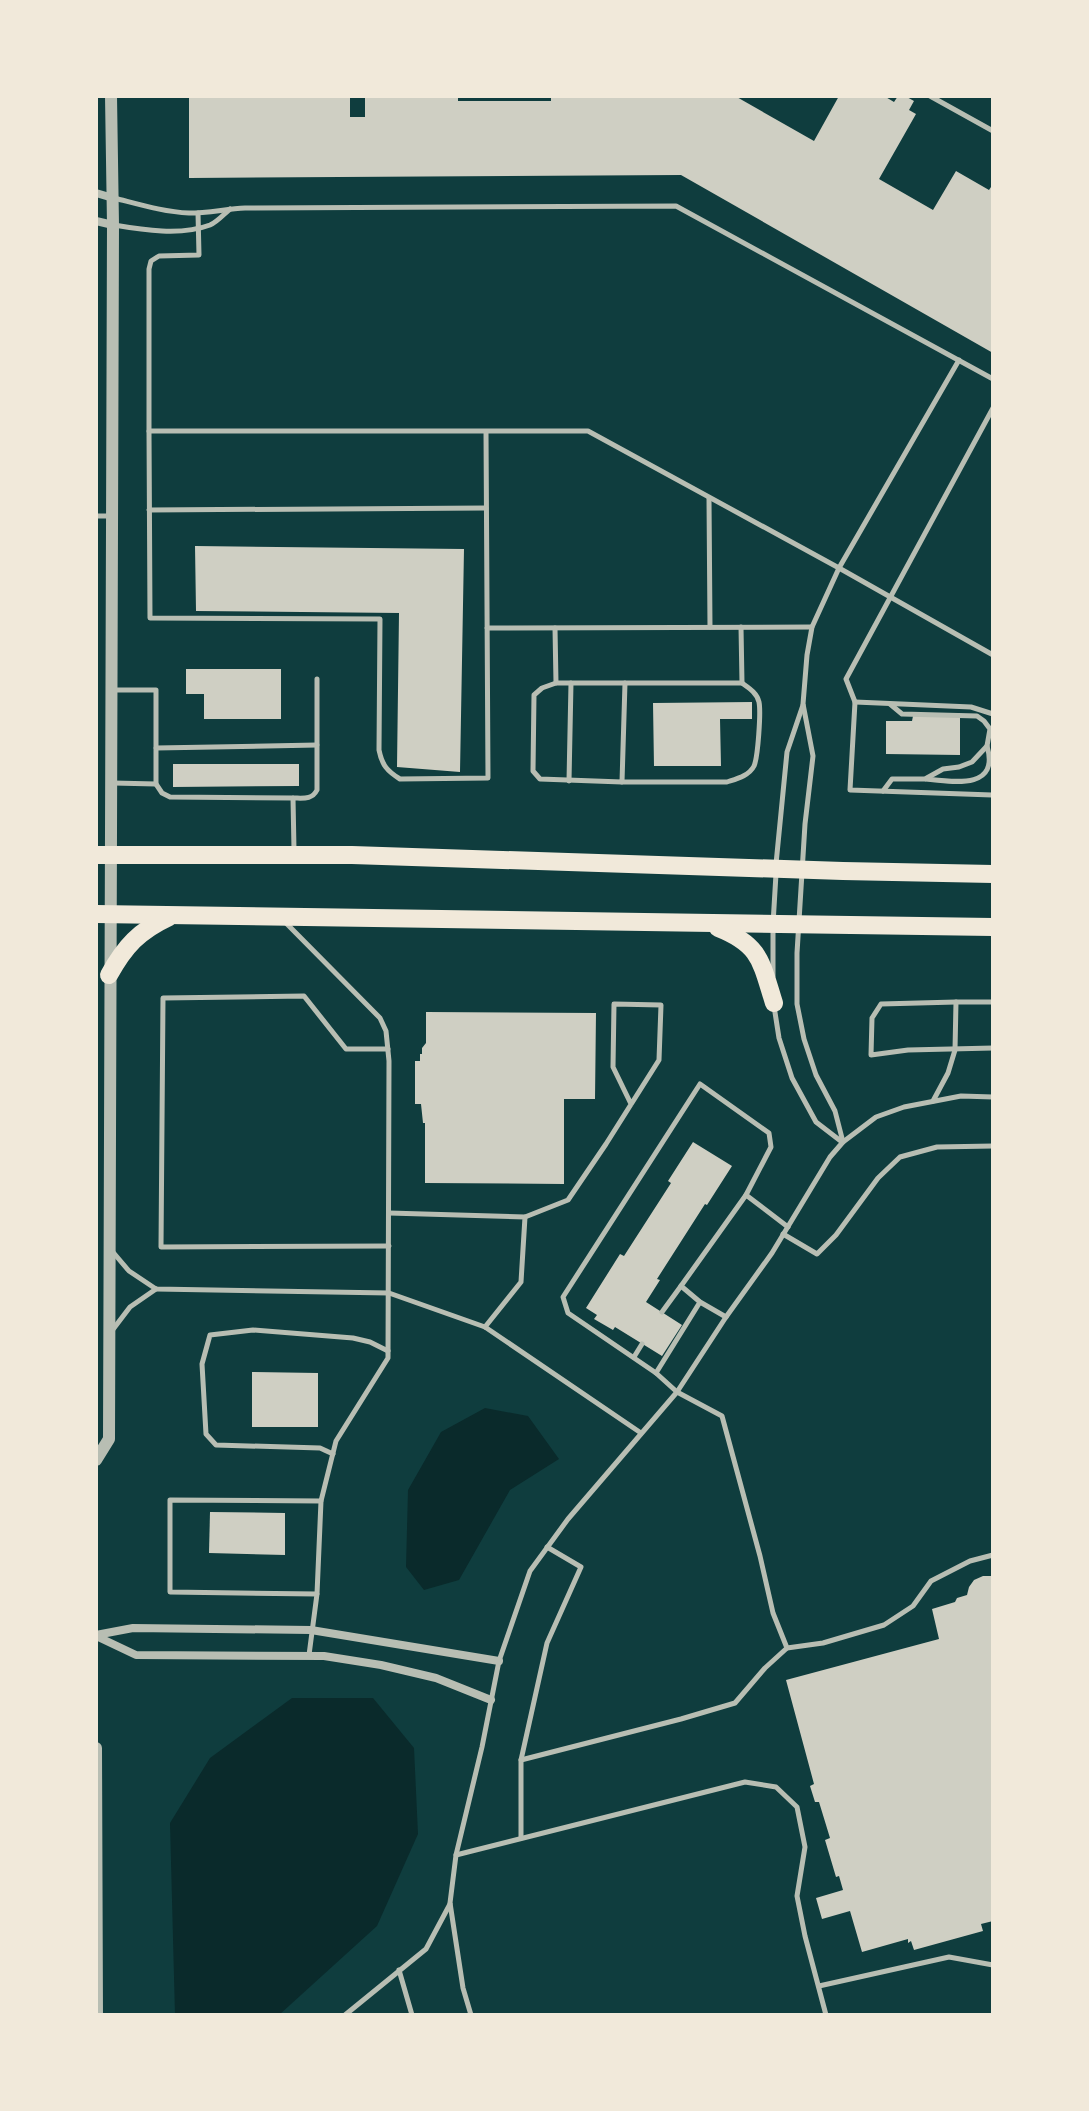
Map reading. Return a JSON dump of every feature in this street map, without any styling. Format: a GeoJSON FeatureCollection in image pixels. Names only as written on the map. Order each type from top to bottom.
{"type":"FeatureCollection","features":[{"type":"Feature","properties":{"kind":"highway"},"geometry":{"type":"LineString","coordinates":[[103,855],[352,855],[993,874]]}},
{"type":"Feature","properties":{"kind":"highway"},"geometry":{"type":"LineString","coordinates":[[103,914],[993,927]]}},
{"type":"Feature","properties":{"kind":"highway"},"geometry":{"type":"LineString","coordinates":[[109,975],[120,954],[137,935],[173,915]]}},
{"type":"Feature","properties":{"kind":"highway"},"geometry":{"type":"LineString","coordinates":[[708,924],[736,935],[759,957],[774,1003]]}},
{"type":"Feature","properties":{"kind":"street"},"geometry":{"type":"LineString","coordinates":[[96,1460],[109,1439],[109,975],[103,914],[103,855],[110,783],[111,690],[111,96]]}},
{"type":"Feature","properties":{"kind":"street"},"geometry":{"type":"LineString","coordinates":[[96,193],[113,198]]}},
{"type":"Feature","properties":{"kind":"street"},"geometry":{"type":"LineString","coordinates":[[96,221],[113,225]]}},
{"type":"Feature","properties":{"kind":"street"},"geometry":{"type":"LineString","coordinates":[[96,1636],[133,1628],[311,1630],[499,1661]]}},
{"type":"Feature","properties":{"kind":"street"},"geometry":{"type":"LineString","coordinates":[[96,1636],[136,1655],[324,1656],[381,1665],[436,1678],[491,1700]]}},
{"type":"Feature","properties":{"kind":"street"},"geometry":{"type":"LineString","coordinates":[[96,1748],[97,2015]]}},
{"type":"Feature","properties":{"kind":"lane"},"geometry":{"type":"LineString","coordinates":[[930,96],[993,131]]}},
{"type":"Feature","properties":{"kind":"lane"},"geometry":{"type":"LineString","coordinates":[[113,198],[166,210],[198,213],[231,208],[676,206],[993,379]]}},
{"type":"Feature","properties":{"kind":"lane"},"geometry":{"type":"LineString","coordinates":[[113,225],[146,231],[198,227],[211,224],[231,208]]}},
{"type":"Feature","properties":{"kind":"lane"},"geometry":{"type":"LineString","coordinates":[[198,213],[199,255],[159,256],[151,261],[149,269],[150,618],[380,619],[379,750],[389,772],[400,779],[488,778],[486,431]]}},
{"type":"Feature","properties":{"kind":"lane"},"geometry":{"type":"LineString","coordinates":[[843,1142],[816,1122],[792,1078],[779,1038],[774,1003],[773,924],[787,752],[803,704],[812,627],[839,568],[959,360]]}},
{"type":"Feature","properties":{"kind":"lane"},"geometry":{"type":"LineString","coordinates":[[993,408],[846,679],[855,702],[850,790],[993,794]]}},
{"type":"Feature","properties":{"kind":"lane"},"geometry":{"type":"LineString","coordinates":[[149,431],[588,431],[993,655]]}},
{"type":"Feature","properties":{"kind":"lane"},"geometry":{"type":"LineString","coordinates":[[709,497],[710,627]]}},
{"type":"Feature","properties":{"kind":"lane"},"geometry":{"type":"LineString","coordinates":[[149,510],[486,508]]}},
{"type":"Feature","properties":{"kind":"lane"},"geometry":{"type":"LineString","coordinates":[[96,516],[111,516]]}},
{"type":"Feature","properties":{"kind":"lane"},"geometry":{"type":"LineString","coordinates":[[741,627],[742,683]]}},
{"type":"Feature","properties":{"kind":"lane"},"geometry":{"type":"LineString","coordinates":[[487,628],[812,627]]}},
{"type":"Feature","properties":{"kind":"lane"},"geometry":{"type":"LineString","coordinates":[[555,628],[556,683]]}},
{"type":"Feature","properties":{"kind":"lane"},"geometry":{"type":"LineString","coordinates":[[111,690],[156,690],[156,784],[162,793],[170,797],[308,798],[317,790],[317,679]]}},
{"type":"Feature","properties":{"kind":"lane"},"geometry":{"type":"LineString","coordinates":[[556,683],[625,683],[742,683],[759,700],[754,767],[743,778],[727,782],[540,779],[533,771],[534,695],[556,683]]}},
{"type":"Feature","properties":{"kind":"lane"},"geometry":{"type":"LineString","coordinates":[[569,781],[571,683]]}},
{"type":"Feature","properties":{"kind":"lane"},"geometry":{"type":"LineString","coordinates":[[622,782],[625,683]]}},
{"type":"Feature","properties":{"kind":"lane"},"geometry":{"type":"LineString","coordinates":[[855,702],[971,707],[993,714]]}},
{"type":"Feature","properties":{"kind":"lane"},"geometry":{"type":"LineString","coordinates":[[803,704],[813,756],[802,870],[797,1004],[804,1039],[816,1075],[835,1111],[843,1142]]}},
{"type":"Feature","properties":{"kind":"lane"},"geometry":{"type":"LineString","coordinates":[[883,792],[892,779],[971,782],[988,767],[990,755],[987,746],[990,729],[977,716],[902,714],[890,704]]}},
{"type":"Feature","properties":{"kind":"lane"},"geometry":{"type":"LineString","coordinates":[[156,748],[317,745]]}},
{"type":"Feature","properties":{"kind":"lane"},"geometry":{"type":"LineString","coordinates":[[925,779],[943,769],[972,762],[987,746]]}},
{"type":"Feature","properties":{"kind":"lane"},"geometry":{"type":"LineString","coordinates":[[110,783],[156,784]]}},
{"type":"Feature","properties":{"kind":"lane"},"geometry":{"type":"LineString","coordinates":[[293,798],[294,855]]}},
{"type":"Feature","properties":{"kind":"lane"},"geometry":{"type":"LineString","coordinates":[[280,917],[380,1018],[386,1031],[388,1049],[388,1358],[336,1441],[321,1501],[317,1594],[309,1656]]}},
{"type":"Feature","properties":{"kind":"lane"},"geometry":{"type":"LineString","coordinates":[[388,1049],[346,1049],[304,996],[163,998],[161,1247],[389,1246]]}},
{"type":"Feature","properties":{"kind":"lane"},"geometry":{"type":"LineString","coordinates":[[933,1101],[948,1073],[955,1050],[956,1002]]}},
{"type":"Feature","properties":{"kind":"lane"},"geometry":{"type":"LineString","coordinates":[[993,1002],[881,1004],[872,1018],[871,1055],[908,1050],[993,1048]]}},
{"type":"Feature","properties":{"kind":"lane"},"geometry":{"type":"LineString","coordinates":[[389,1213],[525,1217],[568,1200],[631,1104],[659,1060],[661,1005],[614,1004],[613,1067],[631,1104]]}},
{"type":"Feature","properties":{"kind":"lane"},"geometry":{"type":"LineString","coordinates":[[662,1312],[746,1195],[771,1147],[769,1133],[700,1084],[563,1297],[568,1313],[634,1357],[677,1392],[722,1416],[773,1613],[787,1648]]}},
{"type":"Feature","properties":{"kind":"lane"},"geometry":{"type":"LineString","coordinates":[[471,2015],[463,1988],[450,1903],[456,1855],[499,1661],[530,1571],[568,1519],[677,1392],[788,1227],[830,1157],[843,1142],[876,1117],[904,1107],[961,1096],[993,1097]]}},
{"type":"Feature","properties":{"kind":"lane"},"geometry":{"type":"LineString","coordinates":[[783,1234],[817,1254],[836,1235],[878,1178],[900,1157],[937,1147],[993,1146]]}},
{"type":"Feature","properties":{"kind":"lane"},"geometry":{"type":"LineString","coordinates":[[746,1195],[788,1227]]}},
{"type":"Feature","properties":{"kind":"lane"},"geometry":{"type":"LineString","coordinates":[[485,1327],[521,1282],[525,1217]]}},
{"type":"Feature","properties":{"kind":"lane"},"geometry":{"type":"LineString","coordinates":[[109,1247],[129,1271],[156,1289],[389,1293],[485,1327],[642,1433]]}},
{"type":"Feature","properties":{"kind":"lane"},"geometry":{"type":"LineString","coordinates":[[681,1286],[726,1317]]}},
{"type":"Feature","properties":{"kind":"lane"},"geometry":{"type":"LineString","coordinates":[[109,1334],[130,1307],[156,1289]]}},
{"type":"Feature","properties":{"kind":"lane"},"geometry":{"type":"LineString","coordinates":[[656,1373],[700,1302]]}},
{"type":"Feature","properties":{"kind":"lane"},"geometry":{"type":"LineString","coordinates":[[333,1454],[320,1448],[216,1445],[206,1434],[202,1364],[210,1335],[253,1330],[353,1338],[388,1351]]}},
{"type":"Feature","properties":{"kind":"lane"},"geometry":{"type":"LineString","coordinates":[[634,1357],[642,1344]]}},
{"type":"Feature","properties":{"kind":"lane"},"geometry":{"type":"LineString","coordinates":[[317,1594],[170,1592],[170,1500],[321,1501]]}},
{"type":"Feature","properties":{"kind":"lane"},"geometry":{"type":"LineString","coordinates":[[521,1838],[521,1760],[547,1643],[581,1567],[547,1547]]}},
{"type":"Feature","properties":{"kind":"lane"},"geometry":{"type":"LineString","coordinates":[[521,1760],[735,1703],[787,1648],[823,1643],[884,1625],[913,1606],[931,1581],[970,1561],[993,1555]]}},
{"type":"Feature","properties":{"kind":"lane"},"geometry":{"type":"LineString","coordinates":[[456,1855],[745,1782],[776,1787],[797,1807],[800,1820],[805,1847],[797,1896],[826,2015]]}},
{"type":"Feature","properties":{"kind":"lane"},"geometry":{"type":"LineString","coordinates":[[345,2015],[426,1949],[450,1903]]}},
{"type":"Feature","properties":{"kind":"lane"},"geometry":{"type":"LineString","coordinates":[[819,1986],[949,1957],[993,1965]]}},
{"type":"Feature","properties":{"kind":"lane"},"geometry":{"type":"LineString","coordinates":[[399,1970],[412,2015]]}},
{"type":"Feature","properties":{"kind":"water"},"geometry":{"type":"Polygon","coordinates":[[[485,1408],[528,1416],[559,1459],[510,1490],[459,1580],[424,1590],[406,1567],[408,1490],[441,1432],[485,1408]]]}},
{"type":"Feature","properties":{"kind":"water"},"geometry":{"type":"Polygon","coordinates":[[[292,1698],[373,1698],[414,1748],[418,1834],[377,1926],[279,2015],[175,2015],[170,1823],[210,1758],[292,1698]]]}},
{"type":"Feature","properties":{"kind":"building"},"geometry":{"type":"Polygon","coordinates":[[[189,96],[350,96],[350,117],[365,117],[365,96],[458,96],[458,101],[551,101],[551,96],[735,96],[814,141],[839,96],[884,96],[894,102],[898,96],[905,96],[914,101],[909,110],[916,114],[879,179],[933,210],[956,171],[989,190],[993,184],[993,353],[681,175],[189,178],[189,96]]]}},
{"type":"Feature","properties":{"kind":"building"},"geometry":{"type":"Polygon","coordinates":[[[195,546],[464,549],[460,772],[397,767],[399,613],[196,611],[195,546]]]}},
{"type":"Feature","properties":{"kind":"building"},"geometry":{"type":"Polygon","coordinates":[[[186,669],[281,669],[281,719],[204,719],[204,694],[186,694],[186,669]]]}},
{"type":"Feature","properties":{"kind":"building"},"geometry":{"type":"Polygon","coordinates":[[[752,702],[752,719],[720,719],[721,766],[654,766],[653,703],[752,702]]]}},
{"type":"Feature","properties":{"kind":"building"},"geometry":{"type":"Polygon","coordinates":[[[913,716],[960,717],[960,755],[886,754],[886,721],[912,721],[913,716]]]}},
{"type":"Feature","properties":{"kind":"building"},"geometry":{"type":"Polygon","coordinates":[[[173,764],[299,764],[299,786],[173,787],[173,764]]]}},
{"type":"Feature","properties":{"kind":"building"},"geometry":{"type":"Polygon","coordinates":[[[426,1012],[596,1013],[595,1099],[564,1099],[564,1184],[425,1183],[425,1123],[421,1104],[415,1104],[415,1061],[420,1061],[426,1043],[426,1012]]]}},
{"type":"Feature","properties":{"kind":"building"},"geometry":{"type":"Polygon","coordinates":[[[693,1142],[732,1166],[657,1279],[660,1280],[646,1302],[682,1325],[662,1356],[615,1327],[613,1330],[594,1319],[597,1315],[586,1308],[620,1254],[624,1256],[671,1183],[668,1181],[693,1142]]]}},
{"type":"Feature","properties":{"kind":"building"},"geometry":{"type":"Polygon","coordinates":[[[252,1372],[318,1373],[318,1427],[252,1427],[252,1372]]]}},
{"type":"Feature","properties":{"kind":"building"},"geometry":{"type":"Polygon","coordinates":[[[210,1512],[285,1513],[285,1555],[209,1553],[210,1512]]]}},
{"type":"Feature","properties":{"kind":"building"},"geometry":{"type":"Polygon","coordinates":[[[993,1576],[993,1921],[981,1924],[983,1931],[914,1950],[908,1939],[862,1952],[850,1911],[822,1919],[816,1898],[843,1890],[825,1840],[830,1838],[819,1802],[815,1802],[810,1786],[814,1784],[786,1680],[939,1639],[932,1609],[967,1595],[974,1580],[993,1576]]]}}]}
